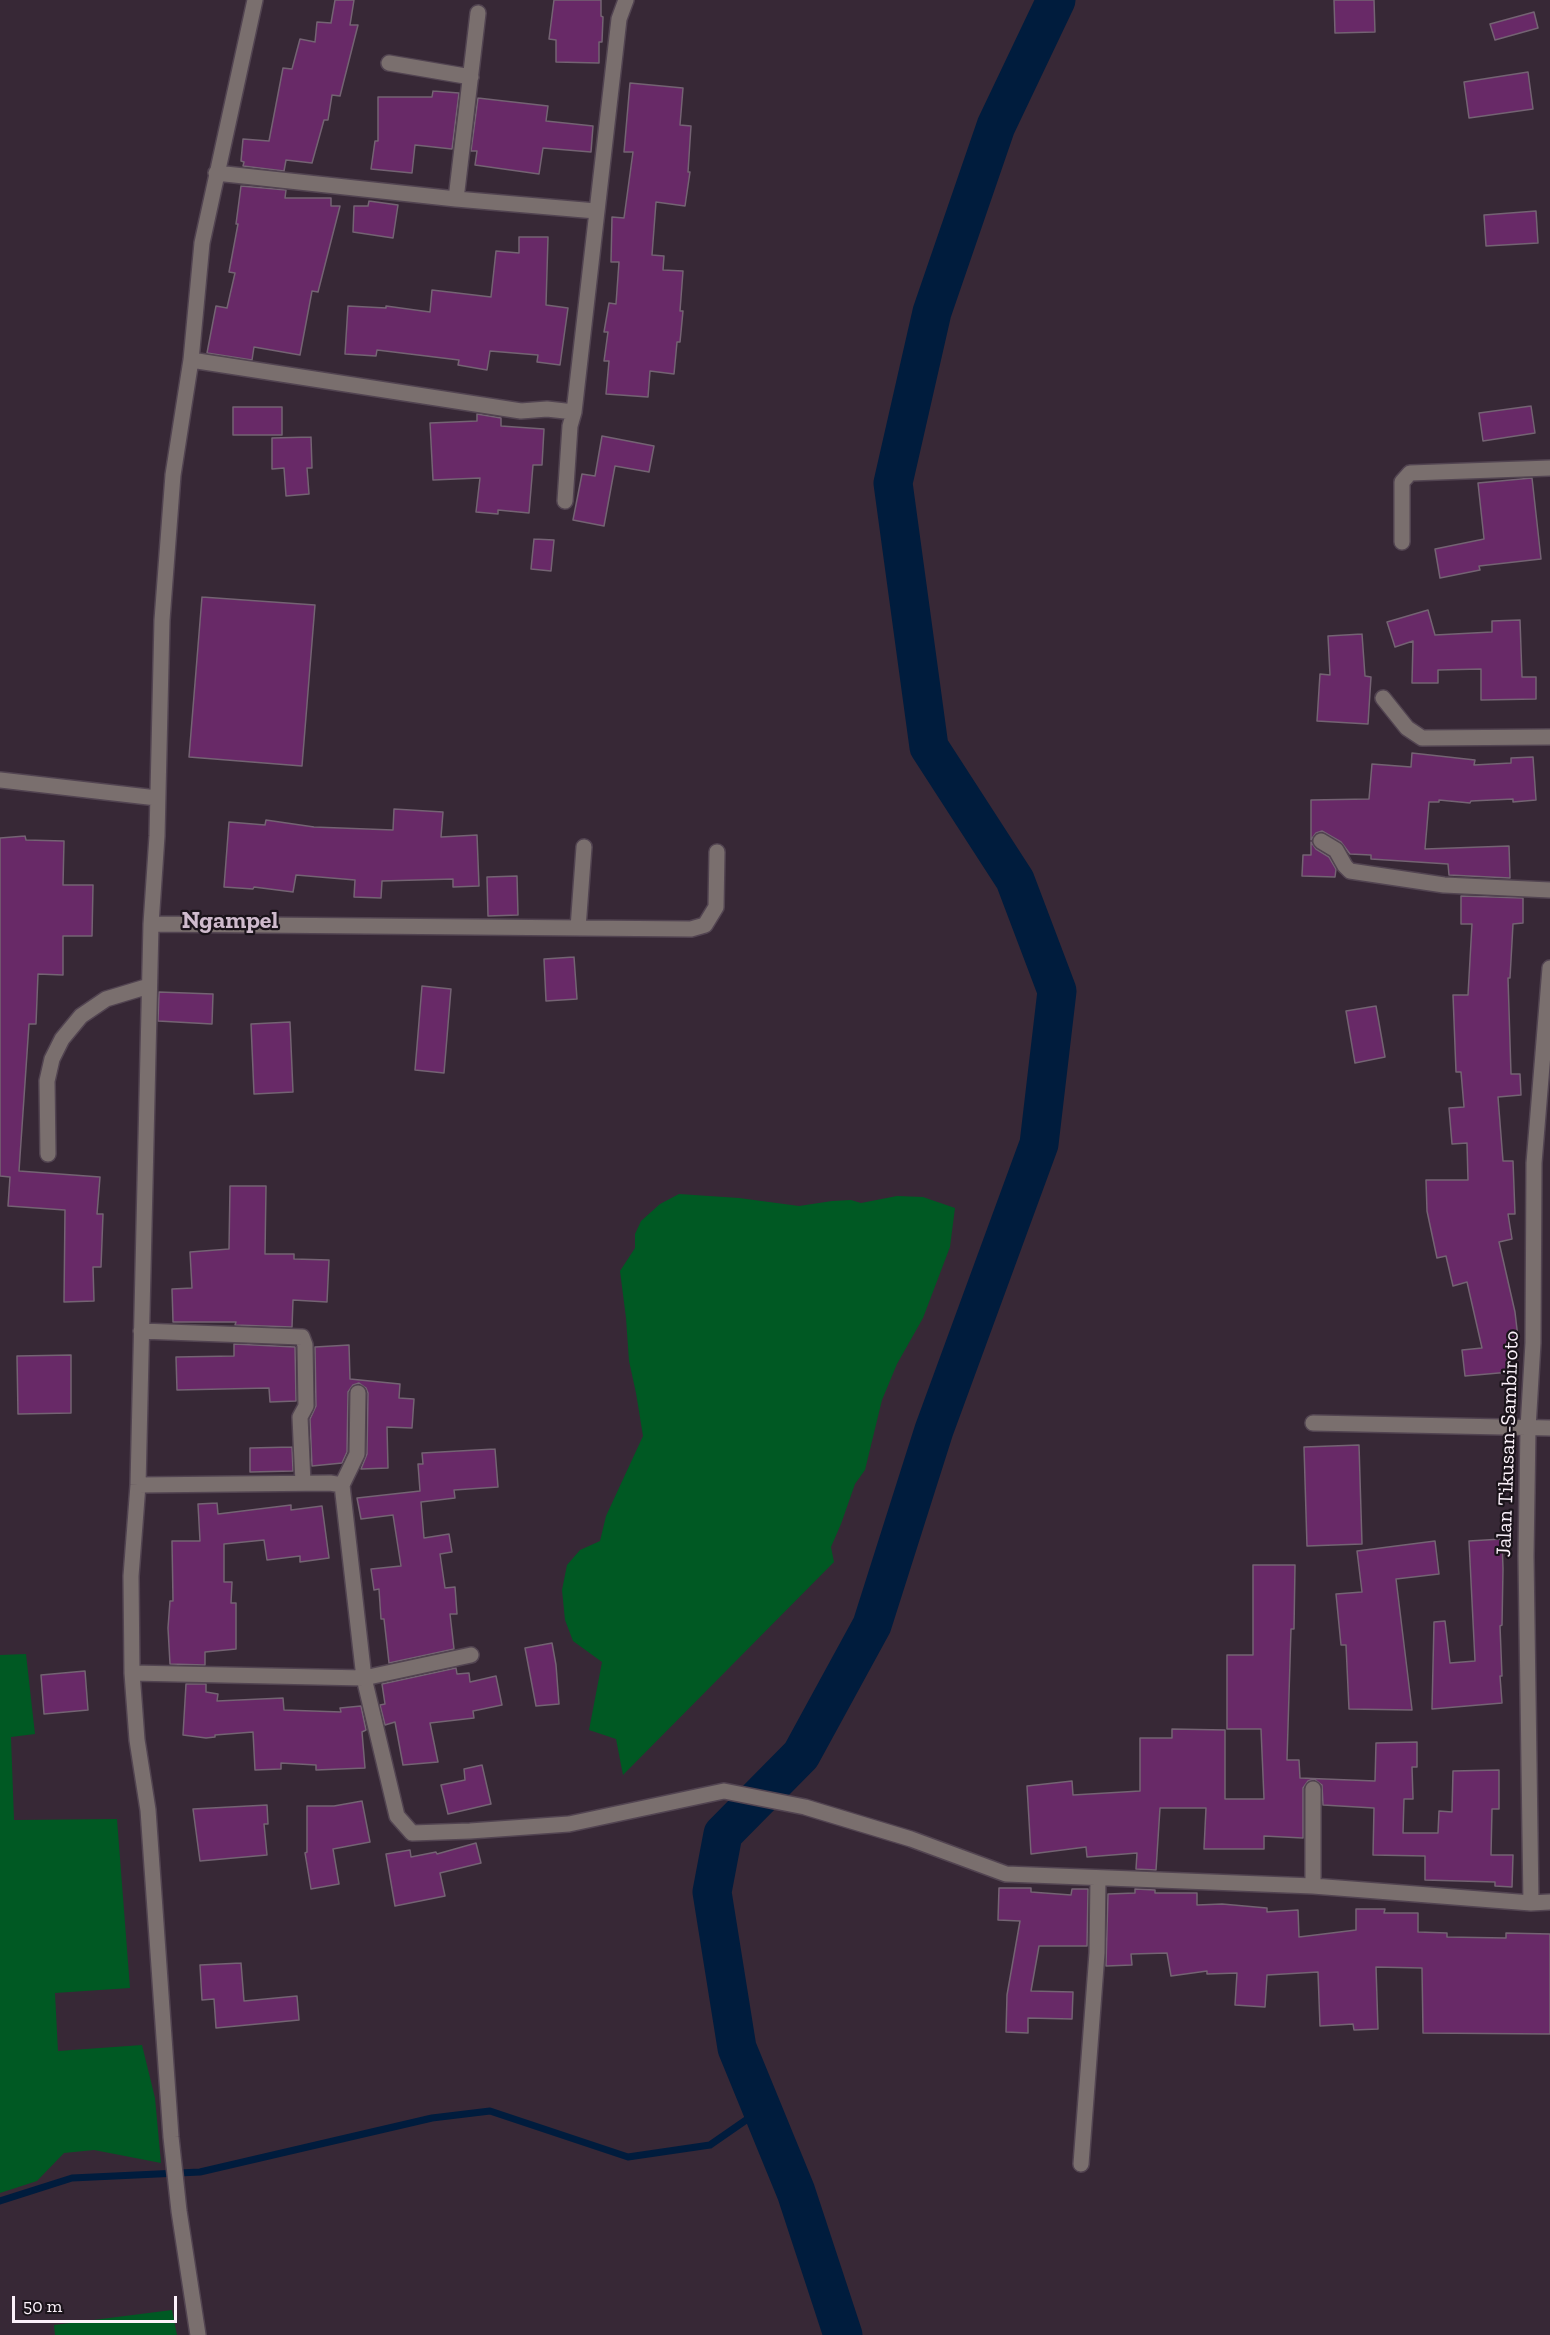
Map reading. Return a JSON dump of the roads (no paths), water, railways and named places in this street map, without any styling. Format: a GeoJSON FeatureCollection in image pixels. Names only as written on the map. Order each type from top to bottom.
{"type":"FeatureCollection","features":[{"type":"Feature","properties":{"kind":"street"},"geometry":{"type":"LineString","coordinates":[[198,2335],[179,2211],[171,2137],[148,1810],[137,1740],[132,1673],[131,1576],[138,1485],[149,986],[162,620],[172,486],[191,360],[202,243],[255,0]]}},
{"type":"Feature","properties":{"kind":"street"},"geometry":{"type":"LineString","coordinates":[[565,501],[570,426],[619,19],[626,0]]}},
{"type":"Feature","properties":{"kind":"street"},"geometry":{"type":"LineString","coordinates":[[456,199],[478,13]]}},
{"type":"Feature","properties":{"kind":"street"},"geometry":{"type":"LineString","coordinates":[[389,63],[471,77]]}},
{"type":"Feature","properties":{"kind":"street"},"geometry":{"type":"LineString","coordinates":[[216,173],[596,212]]}},
{"type":"Feature","properties":{"kind":"street"},"geometry":{"type":"LineString","coordinates":[[191,360],[521,411],[547,409],[573,412]]}},
{"type":"Feature","properties":{"kind":"street"},"geometry":{"type":"LineString","coordinates":[[1402,542],[1402,482],[1410,473],[1550,468]]}},
{"type":"Feature","properties":{"kind":"street"},"geometry":{"type":"LineString","coordinates":[[1383,698],[1407,728],[1422,738],[1550,737]]}},
{"type":"Feature","properties":{"kind":"street"},"geometry":{"type":"LineString","coordinates":[[0,780],[157,798]]}},
{"type":"Feature","properties":{"kind":"street"},"geometry":{"type":"LineString","coordinates":[[1321,841],[1336,850],[1350,871],[1444,885],[1550,890]]}},
{"type":"Feature","properties":{"kind":"street"},"geometry":{"type":"LineString","coordinates":[[578,928],[584,847]]}},
{"type":"Feature","properties":{"kind":"street"},"geometry":{"type":"LineString","coordinates":[[151,924],[691,929],[705,925],[716,907],[717,852]]}},
{"type":"Feature","properties":{"kind":"street","name":"Jalan Tikusan-Sambiroto"},"geometry":{"type":"LineString","coordinates":[[1532,1903],[1526,1556],[1528,1428],[1533,1343],[1534,1163],[1550,968]]}},
{"type":"Feature","properties":{"kind":"street"},"geometry":{"type":"LineString","coordinates":[[48,1154],[47,1082],[52,1059],[62,1039],[81,1016],[106,999],[149,986]]}},
{"type":"Feature","properties":{"kind":"street"},"geometry":{"type":"LineString","coordinates":[[141,1331],[302,1337],[305,1345],[306,1406],[300,1417],[303,1483]]}},
{"type":"Feature","properties":{"kind":"street"},"geometry":{"type":"LineString","coordinates":[[358,1393],[357,1454],[342,1485],[364,1678],[397,1816],[412,1833],[470,1832],[570,1824],[724,1791],[805,1807],[911,1839],[1006,1874],[1313,1886],[1532,1903],[1550,1902]]}},
{"type":"Feature","properties":{"kind":"street"},"geometry":{"type":"LineString","coordinates":[[1313,1422],[1550,1428]]}},
{"type":"Feature","properties":{"kind":"street"},"geometry":{"type":"LineString","coordinates":[[138,1485],[303,1483],[342,1485]]}},
{"type":"Feature","properties":{"kind":"street"},"geometry":{"type":"LineString","coordinates":[[132,1673],[364,1678],[471,1655]]}},
{"type":"Feature","properties":{"kind":"street"},"geometry":{"type":"LineString","coordinates":[[1313,1789],[1313,1886]]}},
{"type":"Feature","properties":{"kind":"street"},"geometry":{"type":"LineString","coordinates":[[1082,2164],[1097,1953],[1098,1878]]}},
{"type":"Feature","properties":{"kind":"waterway"},"geometry":{"type":"LineString","coordinates":[[843,2335],[796,2192],[737,2048],[712,1892],[723,1834],[801,1755],[872,1625],[934,1430],[1039,1144],[1057,991],[1015,880],[929,747],[893,483],[932,312],[996,126],[1056,0]]}},
{"type":"Feature","properties":{"kind":"waterway"},"geometry":{"type":"LineString","coordinates":[[0,2201],[72,2178],[200,2172],[432,2118],[490,2111],[628,2157],[710,2145],[762,2109]]}},
{"type":"Feature","properties":{"kind":"district","name":"Ngampel"},"geometry":{"type":"Point","coordinates":[230,921]}}]}
